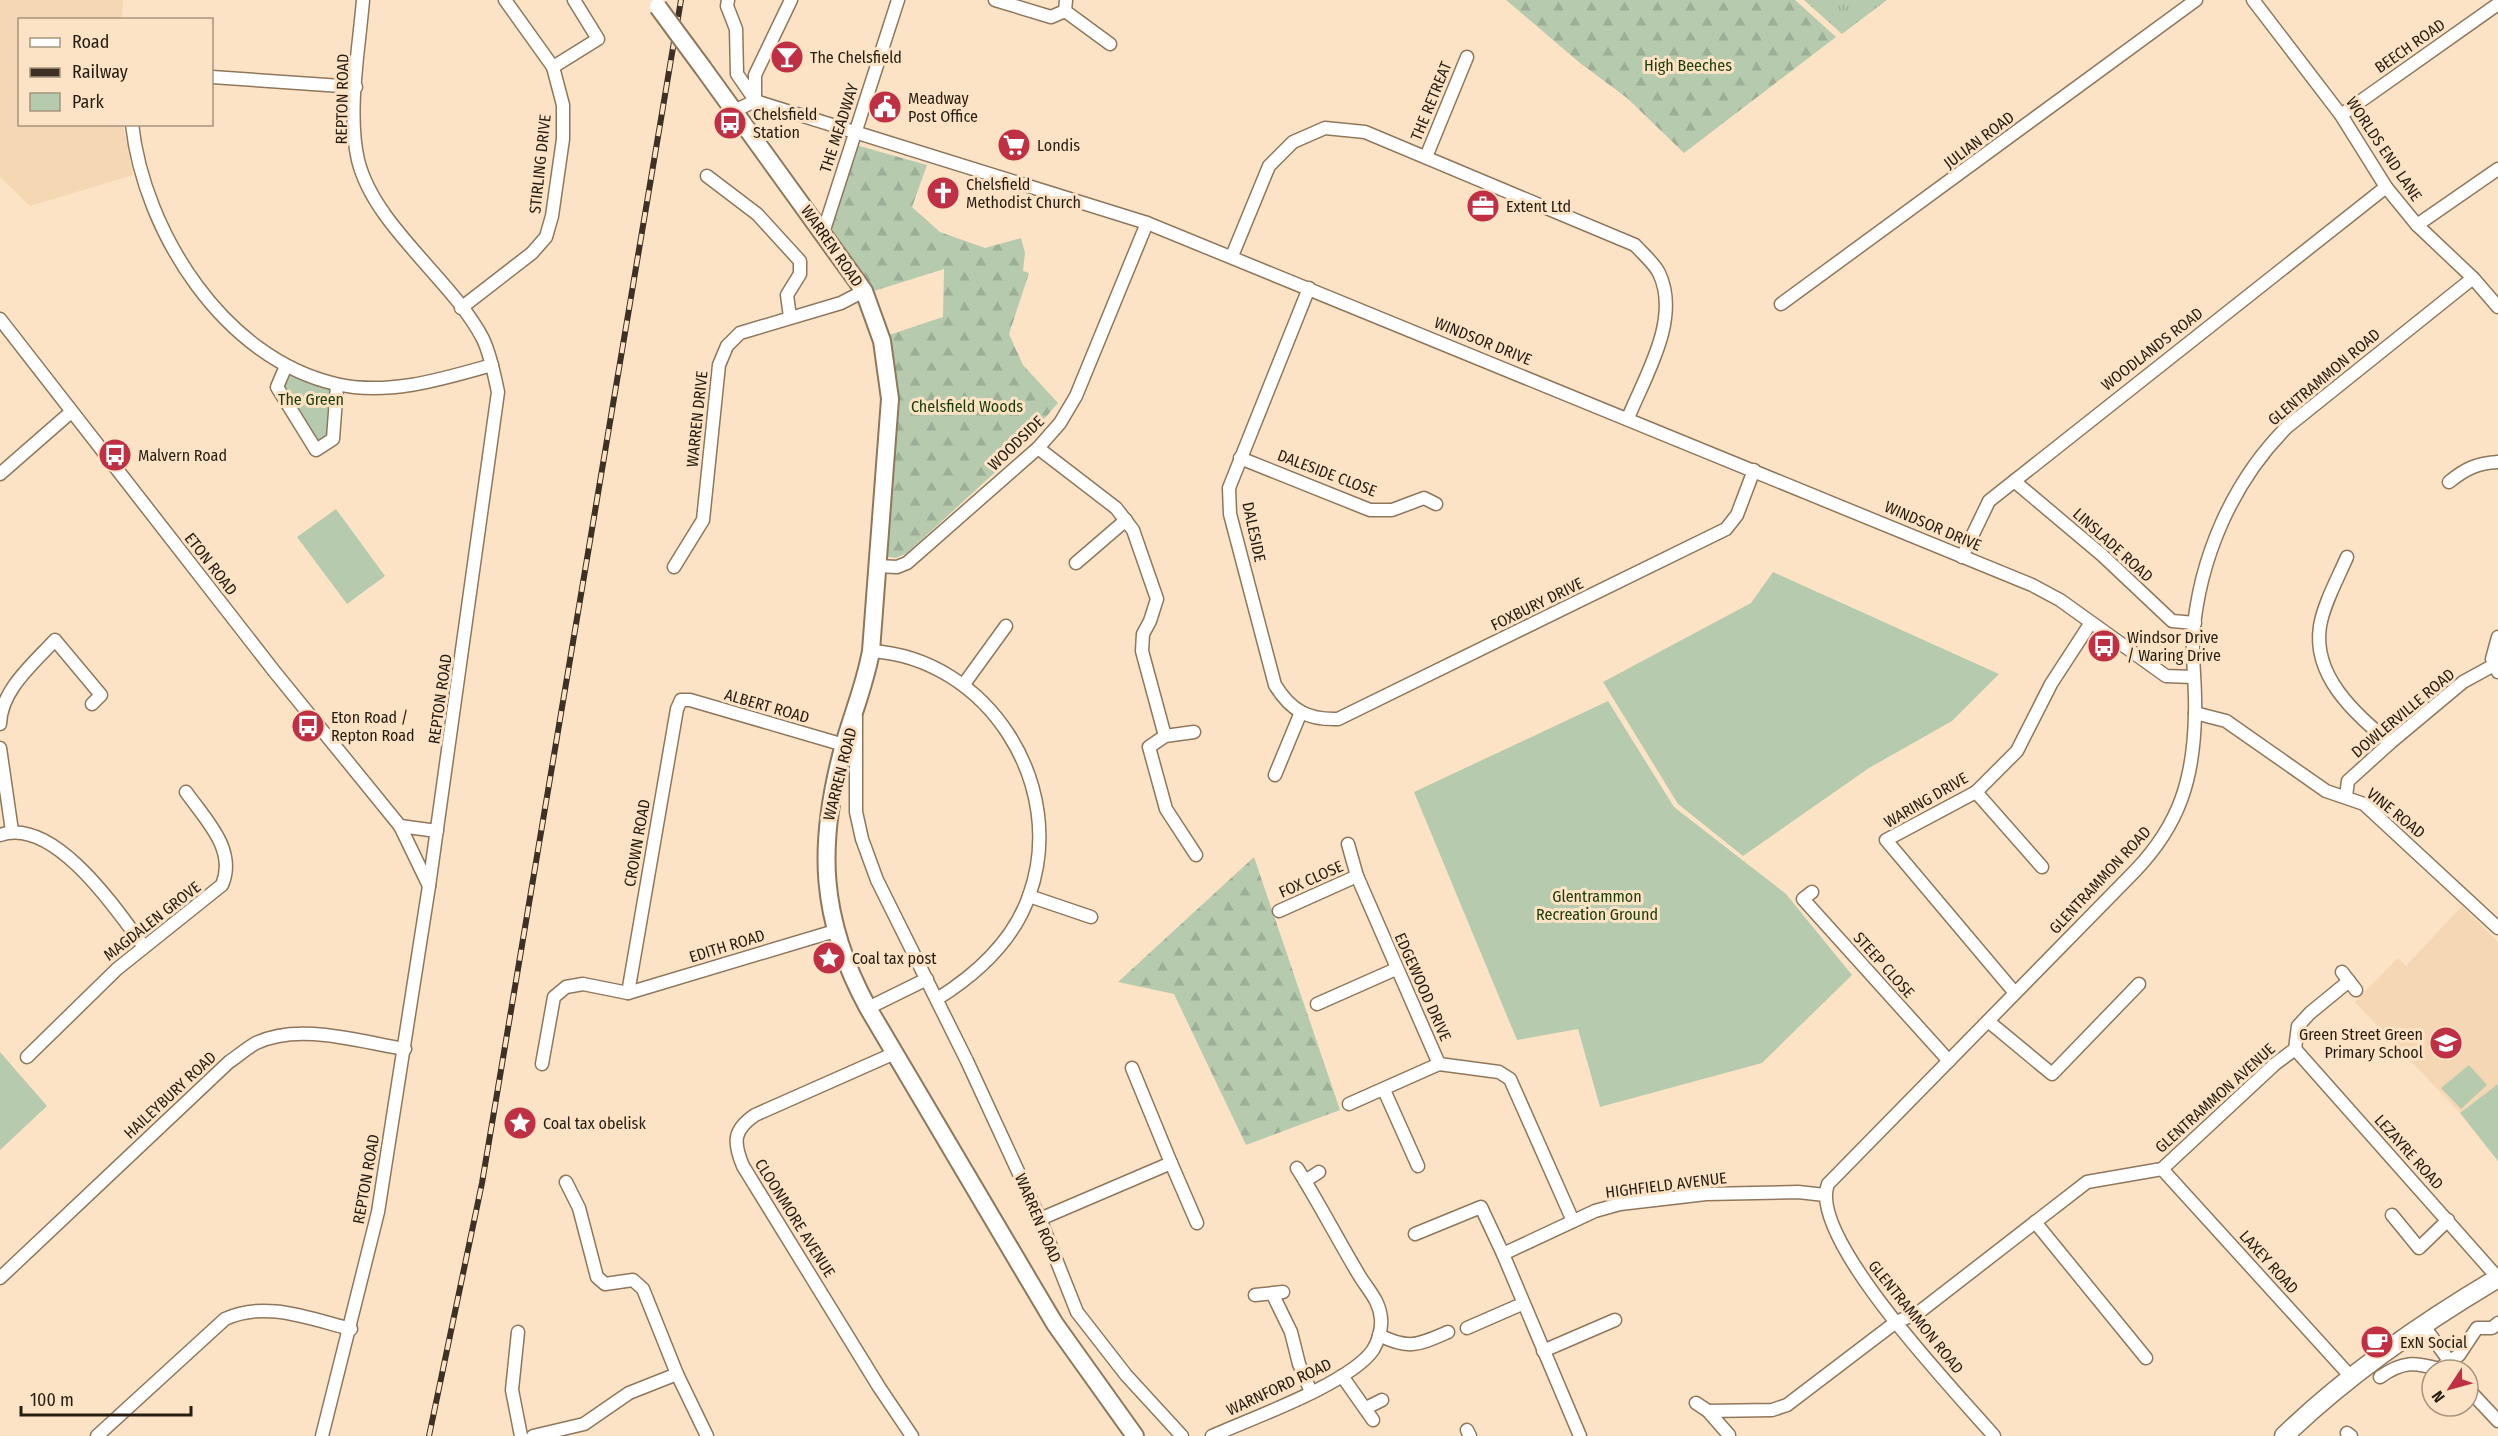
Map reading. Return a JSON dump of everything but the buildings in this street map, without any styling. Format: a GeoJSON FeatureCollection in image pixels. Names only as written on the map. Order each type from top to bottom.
{"type":"FeatureCollection","features":[{"type":"Feature","properties":{"kind":"main road"},"geometry":{"type":"LineString","coordinates":[[2284,1436],[2352,1378],[2423,1325],[2498,1278]]}},
{"type":"Feature","properties":{"kind":"street","name":"REPTON ROAD"},"geometry":{"type":"LineString","coordinates":[[322,1436],[351,1329],[378,1212],[429,886],[498,392],[483,339],[382,208],[369,188],[358,160],[355,134],[356,87],[363,0]]}},
{"type":"Feature","properties":{"kind":"street","name":"STIRLING DRIVE"},"geometry":{"type":"LineString","coordinates":[[461,308],[532,253],[546,237],[552,216],[563,139],[563,105],[553,67],[505,0]]}},
{"type":"Feature","properties":{"kind":"street"},"geometry":{"type":"LineString","coordinates":[[553,67],[598,39],[574,0]]}},
{"type":"Feature","properties":{"kind":"street"},"geometry":{"type":"LineString","coordinates":[[728,0],[727,6],[736,29],[737,74],[755,101]]}},
{"type":"Feature","properties":{"kind":"street"},"geometry":{"type":"LineString","coordinates":[[755,101],[754,75],[791,0]]}},
{"type":"Feature","properties":{"kind":"street","name":"THE MEADWAY"},"geometry":{"type":"LineString","coordinates":[[823,233],[898,0]]}},
{"type":"Feature","properties":{"kind":"street"},"geometry":{"type":"LineString","coordinates":[[995,0],[1051,17],[1066,5],[1110,44]]}},
{"type":"Feature","properties":{"kind":"street","name":"JULIAN ROAD"},"geometry":{"type":"LineString","coordinates":[[1781,304],[2196,0]]}},
{"type":"Feature","properties":{"kind":"street","name":"WORLDS END LANE"},"geometry":{"type":"LineString","coordinates":[[2260,2],[2341,115],[2386,187],[2417,225],[2473,278],[2498,307]]}},
{"type":"Feature","properties":{"kind":"street","name":"WARREN ROAD"},"geometry":{"type":"LineString","coordinates":[[656,4],[864,291],[882,341],[890,399],[871,651],[856,713],[844,745],[826,829],[826,879],[835,931],[849,975],[1055,1324],[1135,1436]]}},
{"type":"Feature","properties":{"kind":"street","name":"BEECH ROAD"},"geometry":{"type":"LineString","coordinates":[[2341,115],[2498,4]]}},
{"type":"Feature","properties":{"kind":"street","name":"THE RETREAT"},"geometry":{"type":"LineString","coordinates":[[1426,158],[1467,57]]}},
{"type":"Feature","properties":{"kind":"street"},"geometry":{"type":"LineString","coordinates":[[213,77],[356,87]]}},
{"type":"Feature","properties":{"kind":"street"},"geometry":{"type":"LineString","coordinates":[[734,111],[755,101]]}},
{"type":"Feature","properties":{"kind":"street","name":"WINDSOR DRIVE"},"geometry":{"type":"LineString","coordinates":[[755,101],[1147,223],[1232,256],[2032,585],[2060,600],[2090,624],[2166,676],[2193,677]]}},
{"type":"Feature","properties":{"kind":"street"},"geometry":{"type":"LineString","coordinates":[[132,126],[144,177],[167,237],[201,292],[244,338],[286,366],[338,384],[393,387],[437,381],[492,365]]}},
{"type":"Feature","properties":{"kind":"street"},"geometry":{"type":"LineString","coordinates":[[1232,256],[1269,166],[1293,142],[1326,128],[1365,132],[1635,245],[1659,273],[1666,303],[1662,333],[1628,418]]}},
{"type":"Feature","properties":{"kind":"street"},"geometry":{"type":"LineString","coordinates":[[2417,225],[2498,169]]}},
{"type":"Feature","properties":{"kind":"street"},"geometry":{"type":"LineString","coordinates":[[707,176],[758,214],[800,261],[800,274],[787,295],[790,317]]}},
{"type":"Feature","properties":{"kind":"street","name":"WOODLANDS ROAD"},"geometry":{"type":"LineString","coordinates":[[1962,557],[1989,501],[2386,187]]}},
{"type":"Feature","properties":{"kind":"street","name":"WOODSIDE"},"geometry":{"type":"LineString","coordinates":[[877,566],[897,567],[907,563],[1038,448],[1060,423],[1076,396],[1147,223]]}},
{"type":"Feature","properties":{"kind":"street","name":"GLENTRAMMON ROAD"},"geometry":{"type":"LineString","coordinates":[[1994,1436],[1896,1322],[1841,1246],[1829,1220],[1825,1195],[1833,1177],[1988,1021],[2164,837],[2181,799],[2188,776],[2195,712],[2193,677],[2195,622],[2204,570],[2221,527],[2244,482],[2270,446],[2297,417],[2473,278]]}},
{"type":"Feature","properties":{"kind":"street","name":"DALESIDE"},"geometry":{"type":"LineString","coordinates":[[1301,712],[1286,703],[1275,685],[1230,514],[1229,488],[1310,288]]}},
{"type":"Feature","properties":{"kind":"street","name":"WARREN DRIVE"},"geometry":{"type":"LineString","coordinates":[[674,567],[703,520],[719,364],[727,346],[740,333],[841,303],[864,291]]}},
{"type":"Feature","properties":{"kind":"street","name":"ETON ROAD"},"geometry":{"type":"LineString","coordinates":[[0,319],[71,412],[400,826],[429,886]]}},
{"type":"Feature","properties":{"kind":"street"},"geometry":{"type":"LineString","coordinates":[[286,366],[277,387],[316,450],[333,439],[338,384]]}},
{"type":"Feature","properties":{"kind":"street"},"geometry":{"type":"LineString","coordinates":[[0,474],[71,412]]}},
{"type":"Feature","properties":{"kind":"street"},"geometry":{"type":"LineString","coordinates":[[1038,448],[1116,508],[1133,530],[1157,599],[1143,634],[1142,651],[1165,736]]}},
{"type":"Feature","properties":{"kind":"street","name":"DALESIDE CLOSE"},"geometry":{"type":"LineString","coordinates":[[1240,458],[1370,510],[1392,510],[1424,498],[1436,504]]}},
{"type":"Feature","properties":{"kind":"street"},"geometry":{"type":"LineString","coordinates":[[2449,482],[2465,469],[2483,463],[2498,462]]}},
{"type":"Feature","properties":{"kind":"street","name":"FOXBURY DRIVE"},"geometry":{"type":"LineString","coordinates":[[1301,712],[1319,720],[1338,719],[1726,529],[1737,514],[1754,470]]}},
{"type":"Feature","properties":{"kind":"street","name":"LINSLADE ROAD"},"geometry":{"type":"LineString","coordinates":[[2014,481],[2102,555],[2172,621],[2195,622]]}},
{"type":"Feature","properties":{"kind":"street"},"geometry":{"type":"LineString","coordinates":[[1076,563],[1126,520]]}},
{"type":"Feature","properties":{"kind":"street"},"geometry":{"type":"LineString","coordinates":[[2347,557],[2320,625],[2323,660],[2342,698],[2390,744]]}},
{"type":"Feature","properties":{"kind":"street","name":"WARING DRIVE"},"geometry":{"type":"LineString","coordinates":[[2015,993],[1886,840],[1976,792],[2017,752],[2051,684],[2090,624]]}},
{"type":"Feature","properties":{"kind":"street"},"geometry":{"type":"LineString","coordinates":[[964,684],[1006,626]]}},
{"type":"Feature","properties":{"kind":"street"},"geometry":{"type":"LineString","coordinates":[[2496,669],[2492,652],[2498,637]]}},
{"type":"Feature","properties":{"kind":"street"},"geometry":{"type":"LineString","coordinates":[[0,724],[7,698],[19,678],[55,640],[101,695],[92,704]]}},
{"type":"Feature","properties":{"kind":"street"},"geometry":{"type":"LineString","coordinates":[[871,651],[893,652],[931,664],[964,684],[988,707],[1010,734],[1026,765],[1037,804],[1040,847],[1029,896],[1011,932],[989,961],[966,981],[937,999]]}},
{"type":"Feature","properties":{"kind":"street","name":"DOWLERVILLE ROAD"},"geometry":{"type":"LineString","coordinates":[[2346,796],[2348,781],[2463,682],[2496,669]]}},
{"type":"Feature","properties":{"kind":"street","name":"ALBERT ROAD"},"geometry":{"type":"LineString","coordinates":[[681,700],[690,700],[844,745]]}},
{"type":"Feature","properties":{"kind":"street","name":"CROWN ROAD"},"geometry":{"type":"LineString","coordinates":[[628,993],[677,709],[681,700]]}},
{"type":"Feature","properties":{"kind":"street"},"geometry":{"type":"LineString","coordinates":[[1275,775],[1301,712]]}},
{"type":"Feature","properties":{"kind":"street","name":"VINE ROAD"},"geometry":{"type":"LineString","coordinates":[[2195,712],[2226,721],[2326,791],[2364,804],[2498,928]]}},
{"type":"Feature","properties":{"kind":"street","name":"WARREN ROAD"},"geometry":{"type":"LineString","coordinates":[[856,713],[856,812],[862,839],[877,880],[937,999],[1040,1219],[1077,1312],[1126,1375],[1182,1436]]}},
{"type":"Feature","properties":{"kind":"street"},"geometry":{"type":"LineString","coordinates":[[1194,732],[1165,736],[1149,747],[1166,809],[1196,848]]}},
{"type":"Feature","properties":{"kind":"street"},"geometry":{"type":"LineString","coordinates":[[0,748],[6,833],[33,836],[56,848],[84,872],[108,898],[144,947]]}},
{"type":"Feature","properties":{"kind":"street","name":"MAGDALEN GROVE"},"geometry":{"type":"LineString","coordinates":[[27,1057],[117,969],[212,896],[222,885],[228,872],[226,854],[218,837],[186,792]]}},
{"type":"Feature","properties":{"kind":"street"},"geometry":{"type":"LineString","coordinates":[[1976,792],[2042,867]]}},
{"type":"Feature","properties":{"kind":"street"},"geometry":{"type":"LineString","coordinates":[[400,826],[437,831]]}},
{"type":"Feature","properties":{"kind":"street","name":"EDGEWOOD DRIVE"},"geometry":{"type":"LineString","coordinates":[[1348,844],[1357,876],[1439,1064],[1499,1072],[1510,1079],[1573,1221]]}},
{"type":"Feature","properties":{"kind":"street","name":"FOX CLOSE"},"geometry":{"type":"LineString","coordinates":[[1279,911],[1357,876]]}},
{"type":"Feature","properties":{"kind":"street","name":"STEEP CLOSE"},"geometry":{"type":"LineString","coordinates":[[1812,892],[1803,899],[1949,1061]]}},
{"type":"Feature","properties":{"kind":"street"},"geometry":{"type":"LineString","coordinates":[[1029,896],[1091,917]]}},
{"type":"Feature","properties":{"kind":"street","name":"EDITH ROAD"},"geometry":{"type":"LineString","coordinates":[[628,993],[835,931]]}},
{"type":"Feature","properties":{"kind":"street"},"geometry":{"type":"LineString","coordinates":[[1317,1005],[1396,969]]}},
{"type":"Feature","properties":{"kind":"street"},"geometry":{"type":"LineString","coordinates":[[868,1008],[927,979]]}},
{"type":"Feature","properties":{"kind":"street","name":"GLENTRAMMON AVENUE"},"geometry":{"type":"LineString","coordinates":[[1708,1411],[1772,1410],[1787,1405],[1896,1322],[1918,1313],[2087,1182],[2162,1168],[2295,1048],[2298,1026],[2310,1013],[2349,981]]}},
{"type":"Feature","properties":{"kind":"street"},"geometry":{"type":"LineString","coordinates":[[542,1064],[554,998],[566,987],[583,984],[628,993]]}},
{"type":"Feature","properties":{"kind":"street"},"geometry":{"type":"LineString","coordinates":[[1988,1021],[2052,1074],[2139,984]]}},
{"type":"Feature","properties":{"kind":"street","name":"HAILEYBURY ROAD"},"geometry":{"type":"LineString","coordinates":[[0,1278],[229,1062],[256,1043],[281,1035],[307,1034],[405,1049]]}},
{"type":"Feature","properties":{"kind":"street","name":"LEZAYRE ROAD"},"geometry":{"type":"LineString","coordinates":[[2295,1048],[2498,1278]]}},
{"type":"Feature","properties":{"kind":"street","name":"CLOONMORE AVENUE"},"geometry":{"type":"LineString","coordinates":[[894,1053],[755,1115],[743,1123],[736,1135],[736,1150],[743,1166],[879,1387],[912,1436]]}},
{"type":"Feature","properties":{"kind":"street"},"geometry":{"type":"LineString","coordinates":[[1349,1104],[1439,1064]]}},
{"type":"Feature","properties":{"kind":"street"},"geometry":{"type":"LineString","coordinates":[[1132,1068],[1197,1223]]}},
{"type":"Feature","properties":{"kind":"street"},"geometry":{"type":"LineString","coordinates":[[1384,1090],[1418,1166]]}},
{"type":"Feature","properties":{"kind":"street"},"geometry":{"type":"LineString","coordinates":[[1040,1219],[1171,1163]]}},
{"type":"Feature","properties":{"kind":"street"},"geometry":{"type":"LineString","coordinates":[[1297,1168],[1360,1276],[1377,1300],[1381,1320],[1379,1335],[1397,1344],[1411,1346],[1448,1332]]}},
{"type":"Feature","properties":{"kind":"street","name":"LAXEY ROAD"},"geometry":{"type":"LineString","coordinates":[[2162,1168],[2352,1378]]}},
{"type":"Feature","properties":{"kind":"street"},"geometry":{"type":"LineString","coordinates":[[1305,1181],[1320,1172]]}},
{"type":"Feature","properties":{"kind":"street"},"geometry":{"type":"LineString","coordinates":[[566,1182],[579,1208],[597,1277],[604,1284],[633,1280],[643,1289],[677,1374],[706,1436]]}},
{"type":"Feature","properties":{"kind":"street","name":"HIGHFIELD AVENUE"},"geometry":{"type":"LineString","coordinates":[[1503,1254],[1595,1210],[1620,1204],[1706,1194],[1798,1192],[1825,1195]]}},
{"type":"Feature","properties":{"kind":"street"},"geometry":{"type":"LineString","coordinates":[[1415,1234],[1481,1207],[1580,1436]]}},
{"type":"Feature","properties":{"kind":"street"},"geometry":{"type":"LineString","coordinates":[[2392,1215],[2419,1248],[2448,1220]]}},
{"type":"Feature","properties":{"kind":"street"},"geometry":{"type":"LineString","coordinates":[[2035,1222],[2146,1350]]}},
{"type":"Feature","properties":{"kind":"street"},"geometry":{"type":"LineString","coordinates":[[1255,1295],[1278,1293],[1299,1364],[1311,1392]]}},
{"type":"Feature","properties":{"kind":"street"},"geometry":{"type":"LineString","coordinates":[[1467,1328],[1522,1304]]}},
{"type":"Feature","properties":{"kind":"street"},"geometry":{"type":"LineString","coordinates":[[97,1436],[225,1319],[238,1313],[269,1310],[351,1329]]}},
{"type":"Feature","properties":{"kind":"street"},"geometry":{"type":"LineString","coordinates":[[1543,1351],[1615,1320]]}},
{"type":"Feature","properties":{"kind":"street"},"geometry":{"type":"LineString","coordinates":[[2457,1358],[2477,1328],[2492,1328],[2498,1323]]}},
{"type":"Feature","properties":{"kind":"street"},"geometry":{"type":"LineString","coordinates":[[2423,1325],[2447,1358]]}},
{"type":"Feature","properties":{"kind":"street"},"geometry":{"type":"LineString","coordinates":[[518,1332],[512,1390],[521,1436]]}},
{"type":"Feature","properties":{"kind":"street","name":"WARNFORD ROAD"},"geometry":{"type":"LineString","coordinates":[[1212,1436],[1342,1376],[1373,1350],[1379,1335]]}},
{"type":"Feature","properties":{"kind":"street"},"geometry":{"type":"LineString","coordinates":[[2380,1377],[2397,1365],[2420,1365]]}},
{"type":"Feature","properties":{"kind":"street"},"geometry":{"type":"LineString","coordinates":[[533,1436],[586,1430],[629,1393],[677,1374]]}},
{"type":"Feature","properties":{"kind":"street"},"geometry":{"type":"LineString","coordinates":[[1342,1376],[1373,1420]]}},
{"type":"Feature","properties":{"kind":"street"},"geometry":{"type":"LineString","coordinates":[[1366,1408],[1382,1400]]}},
{"type":"Feature","properties":{"kind":"street"},"geometry":{"type":"LineString","coordinates":[[2480,1402],[2498,1421]]}},
{"type":"Feature","properties":{"kind":"street"},"geometry":{"type":"LineString","coordinates":[[1696,1403],[1708,1411],[1729,1435]]}},
{"type":"Feature","properties":{"kind":"shaded area"},"geometry":{"type":"Polygon","coordinates":[[[0,0],[123,0],[122,18],[18,18],[18,126],[123,126],[133,175],[30,206],[0,177],[0,0]]]}},
{"type":"Feature","properties":{"kind":"shaded area","name":"Green Street Green Primary School"},"geometry":{"type":"Polygon","coordinates":[[[2462,906],[2498,942],[2498,1084],[2460,1113],[2355,1002],[2398,958],[2406,966],[2462,906]]]}},
{"type":"Feature","properties":{"kind":"green space","name":"High Beeches"},"geometry":{"type":"Polygon","coordinates":[[[1506,0],[1795,0],[1836,37],[1684,153],[1627,98],[1580,63],[1506,0]]]}},
{"type":"Feature","properties":{"kind":"green space"},"geometry":{"type":"Polygon","coordinates":[[[1804,0],[1887,0],[1842,34],[1804,0]]]}},
{"type":"Feature","properties":{"kind":"green space","name":"Chelsfield Woods"},"geometry":{"type":"Polygon","coordinates":[[[856,145],[927,165],[912,207],[940,232],[985,248],[1021,238],[1025,253],[1023,271],[1029,273],[1009,334],[1023,365],[1058,403],[1037,427],[1027,443],[907,553],[896,558],[883,556],[886,336],[943,317],[944,269],[874,291],[829,230],[856,145]]]}},
{"type":"Feature","properties":{"kind":"green space","name":"The Green"},"geometry":{"type":"Polygon","coordinates":[[[290,371],[330,386],[332,393],[328,435],[317,443],[281,389],[290,371]]]}},
{"type":"Feature","properties":{"kind":"green space"},"geometry":{"type":"Polygon","coordinates":[[[336,509],[385,576],[347,604],[297,537],[336,509]]]}},
{"type":"Feature","properties":{"kind":"green space"},"geometry":{"type":"Polygon","coordinates":[[[1773,572],[1999,674],[1952,721],[1869,768],[1743,856],[1678,804],[1603,682],[1751,603],[1773,572]]]}},
{"type":"Feature","properties":{"kind":"green space","name":"Glentrammon Recreation Ground"},"geometry":{"type":"Polygon","coordinates":[[[1608,701],[1674,807],[1786,894],[1852,975],[1762,1063],[1600,1107],[1578,1029],[1517,1040],[1414,792],[1608,701]]]}},
{"type":"Feature","properties":{"kind":"green space"},"geometry":{"type":"Polygon","coordinates":[[[1254,857],[1340,1110],[1246,1145],[1174,994],[1118,982],[1254,857]]]}},
{"type":"Feature","properties":{"kind":"green space"},"geometry":{"type":"Polygon","coordinates":[[[0,1052],[47,1106],[0,1150],[0,1052]]]}},
{"type":"Feature","properties":{"kind":"green space"},"geometry":{"type":"Polygon","coordinates":[[[2469,1065],[2487,1085],[2461,1109],[2441,1088],[2469,1065]]]}},
{"type":"Feature","properties":{"kind":"green space"},"geometry":{"type":"Polygon","coordinates":[[[2498,1084],[2498,1161],[2460,1113],[2498,1084]]]}},
{"type":"Feature","properties":{"kind":"railway"},"geometry":{"type":"LineString","coordinates":[[429,1436],[482,1183],[681,0]]}},
{"type":"Feature","properties":{"kind":"place","name":"The Chelsfield"},"geometry":{"type":"Point","coordinates":[787,57]}},
{"type":"Feature","properties":{"kind":"place","name":"Meadway Post Office"},"geometry":{"type":"Point","coordinates":[885,107]}},
{"type":"Feature","properties":{"kind":"place","name":"Chelsfield Station"},"geometry":{"type":"Point","coordinates":[730,123]}},
{"type":"Feature","properties":{"kind":"place","name":"Londis"},"geometry":{"type":"Point","coordinates":[1014,145]}},
{"type":"Feature","properties":{"kind":"place","name":"Chelsfield Methodist Church"},"geometry":{"type":"Point","coordinates":[943,193]}},
{"type":"Feature","properties":{"kind":"place","name":"Extent Ltd"},"geometry":{"type":"Point","coordinates":[1483,206]}},
{"type":"Feature","properties":{"kind":"place","name":"Malvern Road"},"geometry":{"type":"Point","coordinates":[115,455]}},
{"type":"Feature","properties":{"kind":"place","name":"Windsor Drive / Waring Drive"},"geometry":{"type":"Point","coordinates":[2104,646]}},
{"type":"Feature","properties":{"kind":"place","name":"Eton Road / Repton Road"},"geometry":{"type":"Point","coordinates":[308,726]}},
{"type":"Feature","properties":{"kind":"place","name":"Coal tax post"},"geometry":{"type":"Point","coordinates":[829,958]}},
{"type":"Feature","properties":{"kind":"place","name":"Green Street Green Primary School"},"geometry":{"type":"Point","coordinates":[2446,1043]}},
{"type":"Feature","properties":{"kind":"place","name":"Coal tax obelisk"},"geometry":{"type":"Point","coordinates":[520,1123]}},
{"type":"Feature","properties":{"kind":"place","name":"ExN Social"},"geometry":{"type":"Point","coordinates":[2377,1342]}}]}
